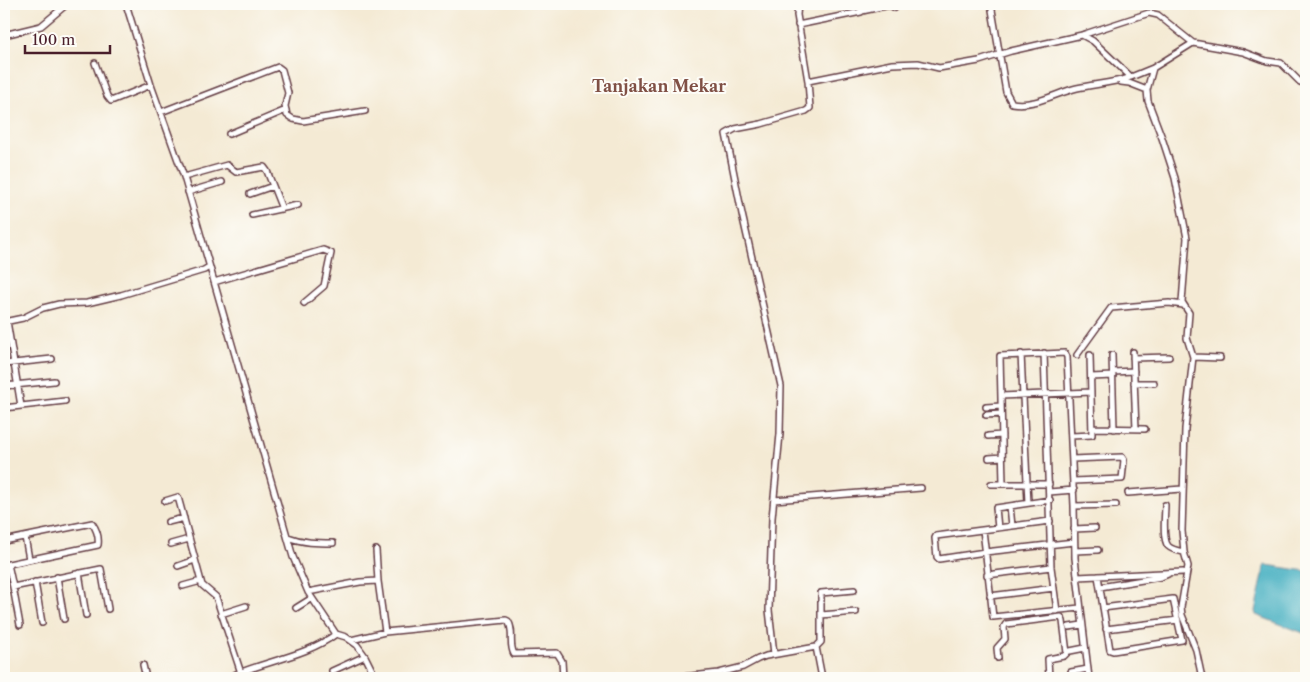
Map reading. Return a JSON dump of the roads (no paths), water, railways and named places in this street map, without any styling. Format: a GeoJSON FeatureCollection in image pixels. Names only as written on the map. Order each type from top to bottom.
{"type":"FeatureCollection","features":[{"type":"Feature","properties":{"kind":"street"},"geometry":{"type":"LineString","coordinates":[[4,35],[41,26],[68,4]]}},
{"type":"Feature","properties":{"kind":"street"},"geometry":{"type":"LineString","coordinates":[[126,4],[151,85],[184,177],[293,557],[308,592],[336,634],[351,640],[357,645],[376,678]]}},
{"type":"Feature","properties":{"kind":"street"},"geometry":{"type":"LineString","coordinates":[[774,654],[769,610],[774,500],[780,434],[781,386],[726,134],[735,129],[761,124],[808,109],[811,104],[798,25],[796,9],[798,4]]}},
{"type":"Feature","properties":{"kind":"street"},"geometry":{"type":"LineString","coordinates":[[861,4],[862,11]]}},
{"type":"Feature","properties":{"kind":"street"},"geometry":{"type":"LineString","coordinates":[[991,4],[1006,92],[1012,103],[1040,101],[1075,88],[1118,82],[1153,68],[1193,44]]}},
{"type":"Feature","properties":{"kind":"street"},"geometry":{"type":"LineString","coordinates":[[798,25],[890,6],[895,8]]}},
{"type":"Feature","properties":{"kind":"street"},"geometry":{"type":"LineString","coordinates":[[808,81],[892,64],[918,63],[938,68],[979,61],[1154,13],[1193,44],[1243,52],[1267,61],[1281,63],[1300,82],[1306,84]]}},
{"type":"Feature","properties":{"kind":"street"},"geometry":{"type":"LineString","coordinates":[[1082,34],[1093,41],[1132,77]]}},
{"type":"Feature","properties":{"kind":"street"},"geometry":{"type":"LineString","coordinates":[[95,63],[111,101],[151,85]]}},
{"type":"Feature","properties":{"kind":"street"},"geometry":{"type":"LineString","coordinates":[[161,112],[278,67],[282,70],[288,93],[284,106],[287,115],[293,119],[303,121],[365,111]]}},
{"type":"Feature","properties":{"kind":"street"},"geometry":{"type":"LineString","coordinates":[[1153,68],[1147,90],[1148,101],[1162,138],[1180,202],[1186,238],[1182,305]]}},
{"type":"Feature","properties":{"kind":"street"},"geometry":{"type":"LineString","coordinates":[[1118,82],[1147,90]]}},
{"type":"Feature","properties":{"kind":"street"},"geometry":{"type":"LineString","coordinates":[[229,134],[286,110]]}},
{"type":"Feature","properties":{"kind":"street"},"geometry":{"type":"LineString","coordinates":[[184,177],[227,165],[236,172],[264,167],[282,209]]}},
{"type":"Feature","properties":{"kind":"street"},"geometry":{"type":"LineString","coordinates":[[188,192],[222,182]]}},
{"type":"Feature","properties":{"kind":"street"},"geometry":{"type":"LineString","coordinates":[[250,194],[273,186]]}},
{"type":"Feature","properties":{"kind":"street"},"geometry":{"type":"LineString","coordinates":[[252,215],[298,205]]}},
{"type":"Feature","properties":{"kind":"street"},"geometry":{"type":"LineString","coordinates":[[214,282],[323,250],[329,251],[331,254],[324,286],[304,303]]}},
{"type":"Feature","properties":{"kind":"street"},"geometry":{"type":"LineString","coordinates":[[21,406],[5,322],[23,318],[37,310],[51,306],[87,303],[120,295],[209,267]]}},
{"type":"Feature","properties":{"kind":"street"},"geometry":{"type":"LineString","coordinates":[[1077,355],[1110,308],[1169,303],[1182,305],[1189,313],[1187,338],[1193,357],[1185,429],[1182,489],[1182,530],[1188,572],[1181,607],[1182,615],[1196,650],[1202,678]]}},
{"type":"Feature","properties":{"kind":"street"},"geometry":{"type":"LineString","coordinates":[[1133,352],[1136,429]]}},
{"type":"Feature","properties":{"kind":"street"},"geometry":{"type":"LineString","coordinates":[[1003,484],[1000,356],[1065,353],[1067,355],[1074,490],[1076,577],[1089,678]]}},
{"type":"Feature","properties":{"kind":"street"},"geometry":{"type":"LineString","coordinates":[[1021,354],[1028,504]]}},
{"type":"Feature","properties":{"kind":"street"},"geometry":{"type":"LineString","coordinates":[[1044,354],[1051,567],[1056,611]]}},
{"type":"Feature","properties":{"kind":"street"},"geometry":{"type":"LineString","coordinates":[[1071,436],[1092,436],[1090,355]]}},
{"type":"Feature","properties":{"kind":"street"},"geometry":{"type":"LineString","coordinates":[[1112,355],[1114,429]]}},
{"type":"Feature","properties":{"kind":"street"},"geometry":{"type":"LineString","coordinates":[[1193,357],[1220,358]]}},
{"type":"Feature","properties":{"kind":"street"},"geometry":{"type":"LineString","coordinates":[[1133,358],[1169,358]]}},
{"type":"Feature","properties":{"kind":"street"},"geometry":{"type":"LineString","coordinates":[[4,364],[52,359]]}},
{"type":"Feature","properties":{"kind":"street"},"geometry":{"type":"LineString","coordinates":[[1091,377],[1134,371]]}},
{"type":"Feature","properties":{"kind":"street"},"geometry":{"type":"LineString","coordinates":[[4,386],[54,381]]}},
{"type":"Feature","properties":{"kind":"street"},"geometry":{"type":"LineString","coordinates":[[1134,383],[1154,383]]}},
{"type":"Feature","properties":{"kind":"street"},"geometry":{"type":"LineString","coordinates":[[1001,396],[1091,392]]}},
{"type":"Feature","properties":{"kind":"street"},"geometry":{"type":"LineString","coordinates":[[4,408],[64,401]]}},
{"type":"Feature","properties":{"kind":"street"},"geometry":{"type":"LineString","coordinates":[[986,408],[1001,406]]}},
{"type":"Feature","properties":{"kind":"street"},"geometry":{"type":"LineString","coordinates":[[986,415],[1001,414]]}},
{"type":"Feature","properties":{"kind":"street"},"geometry":{"type":"LineString","coordinates":[[1092,428],[1145,430]]}},
{"type":"Feature","properties":{"kind":"street"},"geometry":{"type":"LineString","coordinates":[[988,436],[1002,435]]}},
{"type":"Feature","properties":{"kind":"street"},"geometry":{"type":"LineString","coordinates":[[989,458],[1002,457]]}},
{"type":"Feature","properties":{"kind":"street"},"geometry":{"type":"LineString","coordinates":[[1072,459],[1122,457],[1124,460],[1122,479],[1073,481]]}},
{"type":"Feature","properties":{"kind":"street"},"geometry":{"type":"LineString","coordinates":[[992,484],[1049,484]]}},
{"type":"Feature","properties":{"kind":"street"},"geometry":{"type":"LineString","coordinates":[[774,500],[921,488]]}},
{"type":"Feature","properties":{"kind":"street"},"geometry":{"type":"LineString","coordinates":[[1128,493],[1182,489]]}},
{"type":"Feature","properties":{"kind":"street"},"geometry":{"type":"LineString","coordinates":[[1049,492],[1074,490]]}},
{"type":"Feature","properties":{"kind":"street"},"geometry":{"type":"LineString","coordinates":[[165,501],[178,497],[202,584],[216,597],[240,673]]}},
{"type":"Feature","properties":{"kind":"street"},"geometry":{"type":"LineString","coordinates":[[998,528],[996,508],[1050,500]]}},
{"type":"Feature","properties":{"kind":"street"},"geometry":{"type":"LineString","coordinates":[[1074,506],[1116,505]]}},
{"type":"Feature","properties":{"kind":"street"},"geometry":{"type":"LineString","coordinates":[[1166,505],[1164,529],[1167,545],[1170,548],[1184,552]]}},
{"type":"Feature","properties":{"kind":"street"},"geometry":{"type":"LineString","coordinates":[[1010,506],[1012,526]]}},
{"type":"Feature","properties":{"kind":"street"},"geometry":{"type":"LineString","coordinates":[[168,522],[184,518]]}},
{"type":"Feature","properties":{"kind":"street"},"geometry":{"type":"LineString","coordinates":[[1050,521],[936,536],[937,559],[1074,542]]}},
{"type":"Feature","properties":{"kind":"street"},"geometry":{"type":"LineString","coordinates":[[4,541],[92,523],[98,539],[98,545],[6,564],[13,587],[20,626]]}},
{"type":"Feature","properties":{"kind":"street"},"geometry":{"type":"LineString","coordinates":[[1074,529],[1095,528]]}},
{"type":"Feature","properties":{"kind":"street"},"geometry":{"type":"LineString","coordinates":[[984,530],[993,617],[1080,608]]}},
{"type":"Feature","properties":{"kind":"street"},"geometry":{"type":"LineString","coordinates":[[25,537],[29,559]]}},
{"type":"Feature","properties":{"kind":"street"},"geometry":{"type":"LineString","coordinates":[[288,537],[299,541],[333,543]]}},
{"type":"Feature","properties":{"kind":"street"},"geometry":{"type":"LineString","coordinates":[[171,544],[189,539]]}},
{"type":"Feature","properties":{"kind":"street"},"geometry":{"type":"LineString","coordinates":[[376,550],[385,632]]}},
{"type":"Feature","properties":{"kind":"street"},"geometry":{"type":"LineString","coordinates":[[1075,551],[1098,550]]}},
{"type":"Feature","properties":{"kind":"street"},"geometry":{"type":"LineString","coordinates":[[178,566],[195,560]]}},
{"type":"Feature","properties":{"kind":"street"},"geometry":{"type":"LineString","coordinates":[[988,575],[1051,567]]}},
{"type":"Feature","properties":{"kind":"street"},"geometry":{"type":"LineString","coordinates":[[13,587],[101,568],[108,609]]}},
{"type":"Feature","properties":{"kind":"street"},"geometry":{"type":"LineString","coordinates":[[1100,587],[1161,577],[1170,572]]}},
{"type":"Feature","properties":{"kind":"street"},"geometry":{"type":"LineString","coordinates":[[1076,577],[1183,572]]}},
{"type":"Feature","properties":{"kind":"street"},"geometry":{"type":"LineString","coordinates":[[79,573],[86,615]]}},
{"type":"Feature","properties":{"kind":"street"},"geometry":{"type":"LineString","coordinates":[[1098,576],[1106,629],[1110,650],[1180,642],[1183,638],[1173,599],[1103,608]]}},
{"type":"Feature","properties":{"kind":"street"},"geometry":{"type":"LineString","coordinates":[[57,577],[64,619]]}},
{"type":"Feature","properties":{"kind":"street"},"geometry":{"type":"LineString","coordinates":[[183,586],[201,581]]}},
{"type":"Feature","properties":{"kind":"street"},"geometry":{"type":"LineString","coordinates":[[308,592],[360,582],[378,581]]}},
{"type":"Feature","properties":{"kind":"street"},"geometry":{"type":"LineString","coordinates":[[35,582],[42,623]]}},
{"type":"Feature","properties":{"kind":"street"},"geometry":{"type":"LineString","coordinates":[[990,596],[1054,588]]}},
{"type":"Feature","properties":{"kind":"street"},"geometry":{"type":"LineString","coordinates":[[673,678],[719,675],[774,654],[816,647],[821,644],[821,593],[854,590]]}},
{"type":"Feature","properties":{"kind":"street"},"geometry":{"type":"LineString","coordinates":[[296,608],[312,598]]}},
{"type":"Feature","properties":{"kind":"street"},"geometry":{"type":"LineString","coordinates":[[221,614],[246,606]]}},
{"type":"Feature","properties":{"kind":"street"},"geometry":{"type":"LineString","coordinates":[[821,615],[856,612]]}},
{"type":"Feature","properties":{"kind":"street"},"geometry":{"type":"LineString","coordinates":[[998,658],[997,648],[1005,640],[1004,626],[1006,624],[1061,618],[1067,655],[1048,659],[1049,678]]}},
{"type":"Feature","properties":{"kind":"street"},"geometry":{"type":"LineString","coordinates":[[1106,629],[1178,620]]}},
{"type":"Feature","properties":{"kind":"street"},"geometry":{"type":"LineString","coordinates":[[351,640],[385,632],[491,621],[508,621],[512,633],[514,654],[558,653],[562,661],[563,678]]}},
{"type":"Feature","properties":{"kind":"street"},"geometry":{"type":"LineString","coordinates":[[1069,627],[1082,625]]}},
{"type":"Feature","properties":{"kind":"street"},"geometry":{"type":"LineString","coordinates":[[227,678],[325,642],[336,634]]}},
{"type":"Feature","properties":{"kind":"street"},"geometry":{"type":"LineString","coordinates":[[816,647],[822,678]]}},
{"type":"Feature","properties":{"kind":"street"},"geometry":{"type":"LineString","coordinates":[[1070,651],[1085,648]]}},
{"type":"Feature","properties":{"kind":"street"},"geometry":{"type":"LineString","coordinates":[[332,671],[365,656]]}},
{"type":"Feature","properties":{"kind":"street"},"geometry":{"type":"LineString","coordinates":[[143,665],[146,678]]}},
{"type":"Feature","properties":{"kind":"street"},"geometry":{"type":"LineString","coordinates":[[1071,672],[1088,670]]}},
{"type":"Feature","properties":{"kind":"water"},"geometry":{"type":"Polygon","coordinates":[[[1265,566],[1306,571],[1306,634],[1256,615],[1255,611],[1265,566]]]}},
{"type":"Feature","properties":{"kind":"district","name":"Tanjakan Mekar"},"geometry":{"type":"Point","coordinates":[659,86]}}]}
